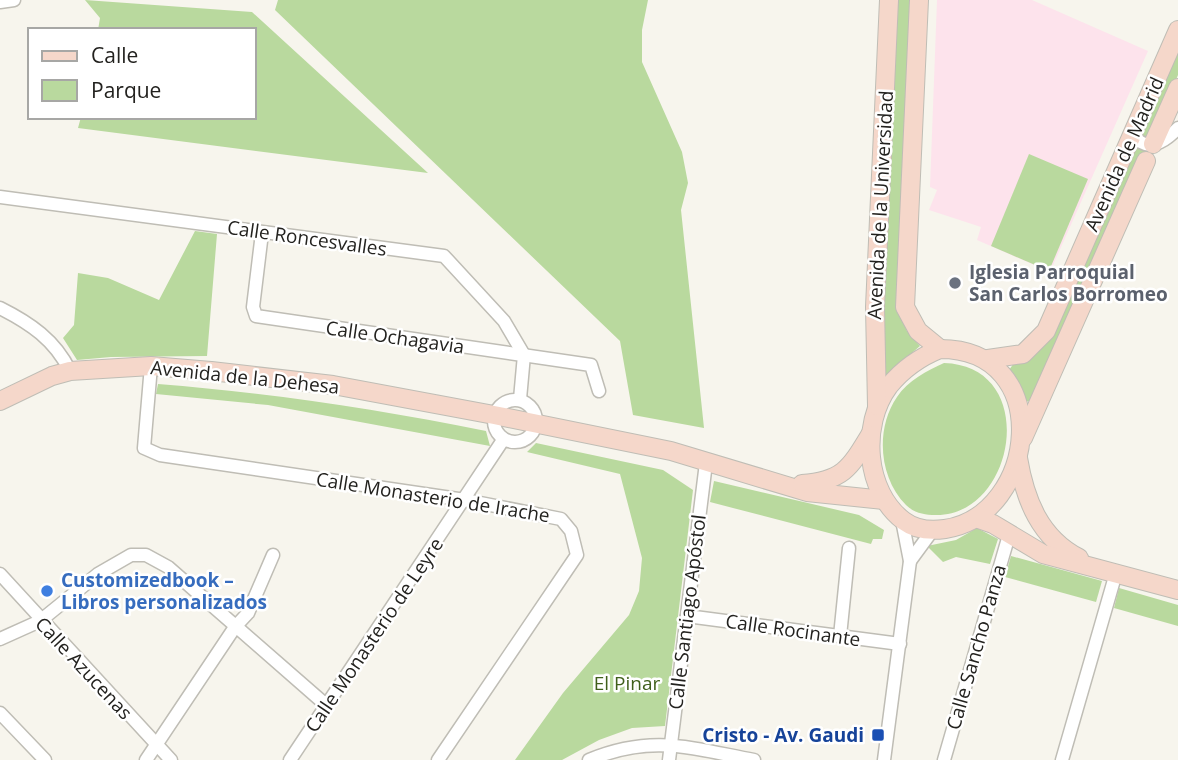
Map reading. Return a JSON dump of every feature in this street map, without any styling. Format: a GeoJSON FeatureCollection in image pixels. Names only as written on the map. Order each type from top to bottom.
{"type":"FeatureCollection","features":[{"type":"Feature","properties":{"kind":"street"},"geometry":{"type":"LineString","coordinates":[[0,2],[14,0]]}},
{"type":"Feature","properties":{"kind":"street","name":"Avenida de la Universidad"},"geometry":{"type":"LineString","coordinates":[[877,410],[875,307],[889,0]]}},
{"type":"Feature","properties":{"kind":"street","name":"Avenida de la Universidad"},"geometry":{"type":"LineString","coordinates":[[919,0],[905,307],[918,331],[940,349]]}},
{"type":"Feature","properties":{"kind":"street","name":"Avenida de Madrid"},"geometry":{"type":"LineString","coordinates":[[988,359],[1023,354],[1046,331],[1178,30]]}},
{"type":"Feature","properties":{"kind":"street","name":"Avenida de Madrid"},"geometry":{"type":"LineString","coordinates":[[1019,450],[1178,88]]}},
{"type":"Feature","properties":{"kind":"street","name":"Avenida de Madrid"},"geometry":{"type":"LineString","coordinates":[[1150,152],[1178,128]]}},
{"type":"Feature","properties":{"kind":"street"},"geometry":{"type":"LineString","coordinates":[[1132,134],[1150,152]]}},
{"type":"Feature","properties":{"kind":"street","name":"Calle Roncesvalles"},"geometry":{"type":"LineString","coordinates":[[0,197],[444,256],[504,321],[524,355]]}},
{"type":"Feature","properties":{"kind":"street","name":"Calle Ochagavia"},"geometry":{"type":"LineString","coordinates":[[262,233],[253,307],[256,316],[591,365],[599,391]]}},
{"type":"Feature","properties":{"kind":"street"},"geometry":{"type":"LineString","coordinates":[[0,308],[27,322],[61,351],[71,371]]}},
{"type":"Feature","properties":{"kind":"street"},"geometry":{"type":"LineString","coordinates":[[1019,450],[1006,486],[988,509],[967,524],[932,531],[902,520],[884,500],[872,466],[872,432],[877,410],[888,387],[917,360],[940,349],[962,351],[988,359],[1007,380],[1018,405],[1023,489],[1040,525],[1064,550],[1094,566]]}},
{"type":"Feature","properties":{"kind":"street"},"geometry":{"type":"LineString","coordinates":[[520,400],[524,355]]}},
{"type":"Feature","properties":{"kind":"street","name":"Avenida de la Dehesa"},"geometry":{"type":"LineString","coordinates":[[0,401],[52,376],[71,371],[151,366],[333,385],[671,451],[785,485],[837,497],[884,500]]}},
{"type":"Feature","properties":{"kind":"street","name":"Calle Monasterio de Irache"},"geometry":{"type":"LineString","coordinates":[[151,366],[143,433],[144,448],[160,454],[465,500],[561,519],[572,531],[577,555],[438,760]]}},
{"type":"Feature","properties":{"kind":"street"},"geometry":{"type":"LineString","coordinates":[[520,400],[530,405],[537,424],[532,436],[516,444],[503,440],[495,430],[494,415],[506,401],[520,400]]}},
{"type":"Feature","properties":{"kind":"street","name":"Avenida de la Dehesa"},"geometry":{"type":"LineString","coordinates":[[785,485],[822,483],[839,476],[852,465],[872,432]]}},
{"type":"Feature","properties":{"kind":"street","name":"Calle Monasterio de Leyre"},"geometry":{"type":"LineString","coordinates":[[291,759],[503,440]]}},
{"type":"Feature","properties":{"kind":"street","name":"Calle Santiago Apóstol"},"geometry":{"type":"LineString","coordinates":[[669,760],[706,463]]}},
{"type":"Feature","properties":{"kind":"street"},"geometry":{"type":"LineString","coordinates":[[976,518],[1043,554],[1178,590]]}},
{"type":"Feature","properties":{"kind":"street"},"geometry":{"type":"LineString","coordinates":[[884,760],[910,561],[902,520]]}},
{"type":"Feature","properties":{"kind":"street"},"geometry":{"type":"LineString","coordinates":[[910,561],[922,541],[932,531]]}},
{"type":"Feature","properties":{"kind":"street","name":"Calle Sancho Panza"},"geometry":{"type":"LineString","coordinates":[[944,760],[1009,535]]}},
{"type":"Feature","properties":{"kind":"street"},"geometry":{"type":"LineString","coordinates":[[840,636],[849,548]]}},
{"type":"Feature","properties":{"kind":"street"},"geometry":{"type":"LineString","coordinates":[[0,639],[40,621],[98,573],[131,555],[146,555],[168,567],[326,705]]}},
{"type":"Feature","properties":{"kind":"street"},"geometry":{"type":"LineString","coordinates":[[146,760],[234,627],[248,613],[274,555]]}},
{"type":"Feature","properties":{"kind":"street"},"geometry":{"type":"LineString","coordinates":[[1062,760],[1116,573]]}},
{"type":"Feature","properties":{"kind":"street","name":"Calle Azucenas"},"geometry":{"type":"LineString","coordinates":[[0,574],[40,621],[171,760]]}},
{"type":"Feature","properties":{"kind":"street","name":"Calle Rocinante"},"geometry":{"type":"LineString","coordinates":[[687,616],[900,645]]}},
{"type":"Feature","properties":{"kind":"street"},"geometry":{"type":"LineString","coordinates":[[0,713],[45,760]]}},
{"type":"Feature","properties":{"kind":"street"},"geometry":{"type":"LineString","coordinates":[[589,760],[634,744],[671,745],[754,760]]}},
{"type":"Feature","properties":{"kind":"shaded area"},"geometry":{"type":"Polygon","coordinates":[[[937,0],[1032,0],[1148,51],[1050,272],[977,240],[981,227],[929,210],[937,190],[930,187],[937,0]]]}},
{"type":"Feature","properties":{"kind":"green space"},"geometry":{"type":"Polygon","coordinates":[[[85,0],[252,12],[428,173],[78,128],[80,119],[256,119],[256,28],[98,28],[100,18],[85,0]]]}},
{"type":"Feature","properties":{"kind":"green space"},"geometry":{"type":"Polygon","coordinates":[[[278,0],[648,0],[642,30],[642,62],[682,152],[688,183],[681,210],[704,428],[633,415],[620,341],[275,10],[278,0]]]}},
{"type":"Feature","properties":{"kind":"green space"},"geometry":{"type":"Polygon","coordinates":[[[895,0],[915,0],[902,316],[907,331],[920,346],[898,365],[878,393],[895,0]]]}},
{"type":"Feature","properties":{"kind":"green space"},"geometry":{"type":"Polygon","coordinates":[[[1178,44],[1178,75],[1036,400],[1024,402],[1009,370],[1014,363],[1031,357],[1178,44]]]}},
{"type":"Feature","properties":{"kind":"green space"},"geometry":{"type":"Polygon","coordinates":[[[1029,154],[1088,179],[1049,271],[991,246],[1029,154]]]}},
{"type":"Feature","properties":{"kind":"green space"},"geometry":{"type":"Polygon","coordinates":[[[195,231],[217,234],[207,356],[77,360],[63,338],[74,325],[78,273],[108,278],[159,300],[195,231]]]}},
{"type":"Feature","properties":{"kind":"green space"},"geometry":{"type":"Polygon","coordinates":[[[944,363],[975,370],[995,388],[1005,413],[1006,441],[999,469],[984,493],[963,509],[927,515],[909,508],[897,494],[885,467],[883,438],[890,410],[901,391],[918,377],[944,363]]]}},
{"type":"Feature","properties":{"kind":"green space"},"geometry":{"type":"Polygon","coordinates":[[[158,384],[282,397],[445,423],[486,431],[490,446],[268,405],[156,394],[158,384]]]}},
{"type":"Feature","properties":{"kind":"green space","name":"El Pinar"},"geometry":{"type":"Polygon","coordinates":[[[536,443],[663,470],[693,490],[665,726],[632,728],[599,740],[562,760],[515,760],[563,693],[629,615],[639,591],[642,558],[620,474],[527,452],[536,443]]]}},
{"type":"Feature","properties":{"kind":"green space"},"geometry":{"type":"Polygon","coordinates":[[[714,481],[859,515],[884,530],[882,539],[873,539],[871,544],[710,502],[714,481]]]}},
{"type":"Feature","properties":{"kind":"green space"},"geometry":{"type":"Polygon","coordinates":[[[977,528],[998,539],[990,564],[956,557],[943,562],[927,546],[956,540],[977,528]]]}},
{"type":"Feature","properties":{"kind":"green space"},"geometry":{"type":"Polygon","coordinates":[[[1011,556],[1102,581],[1096,602],[1005,577],[1011,556]]]}},
{"type":"Feature","properties":{"kind":"green space"},"geometry":{"type":"Polygon","coordinates":[[[1119,588],[1178,605],[1178,626],[1114,608],[1119,588]]]}},
{"type":"Feature","properties":{"kind":"place","name":"Iglesia Parroquial San Carlos Borromeo"},"geometry":{"type":"Point","coordinates":[955,283]}},
{"type":"Feature","properties":{"kind":"place","name":"Customizedbook – Libros personalizados"},"geometry":{"type":"Point","coordinates":[47,591]}},
{"type":"Feature","properties":{"kind":"place","name":"Cristo - Av. Gaudi"},"geometry":{"type":"Point","coordinates":[878,735]}}]}
